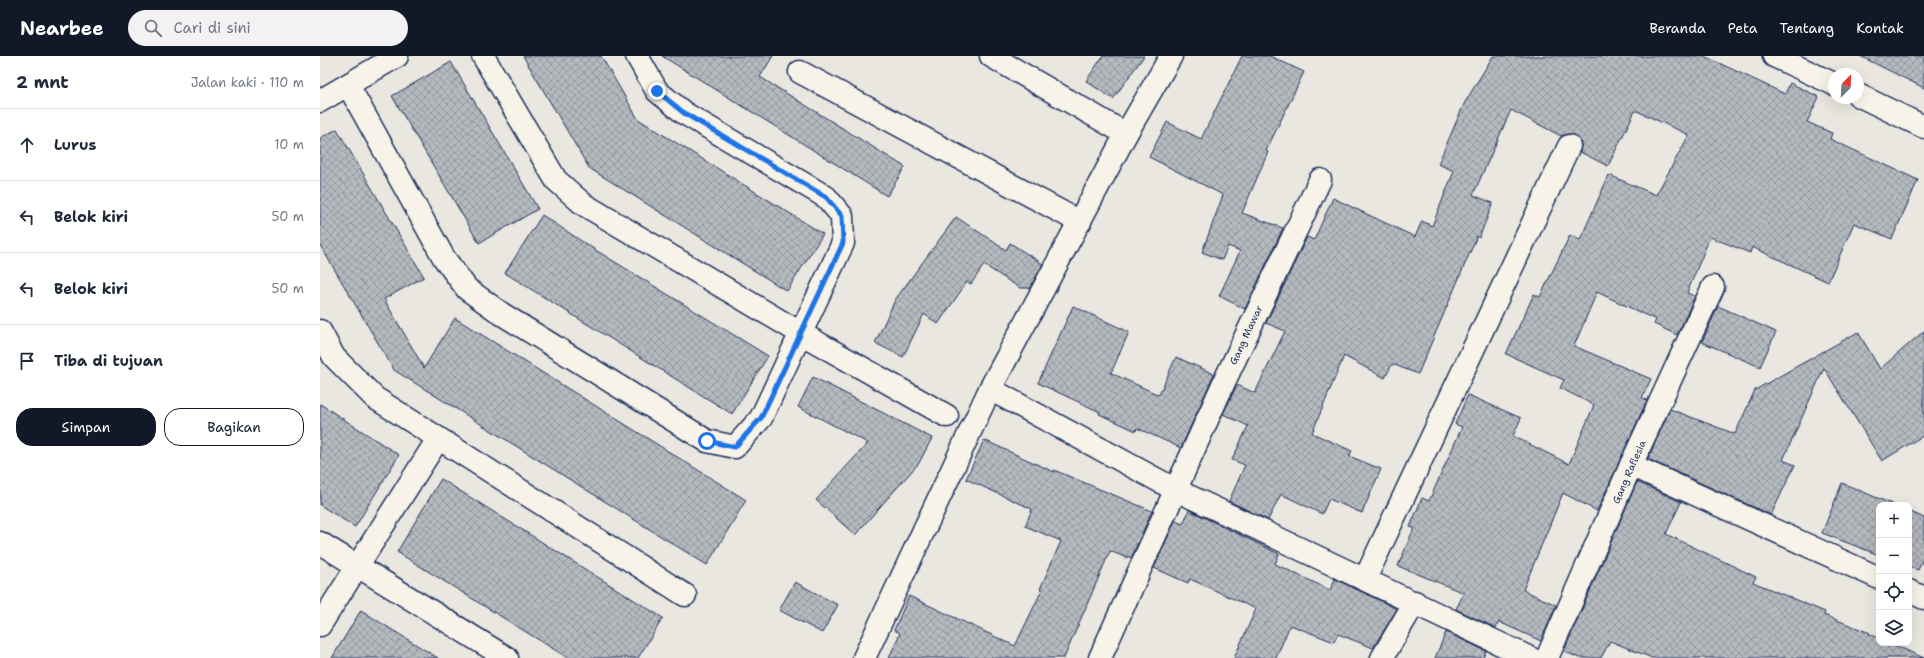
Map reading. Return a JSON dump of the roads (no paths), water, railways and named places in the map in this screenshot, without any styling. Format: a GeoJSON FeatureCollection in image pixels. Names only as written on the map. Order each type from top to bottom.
{"type":"FeatureCollection","features":[{"type":"Feature","properties":{"kind":"street"},"geometry":{"type":"LineString","coordinates":[[320,101],[397,56]]}},
{"type":"Feature","properties":{"kind":"street"},"geometry":{"type":"LineString","coordinates":[[483,56],[556,180],[583,204],[802,334],[947,416]]}},
{"type":"Feature","properties":{"kind":"street"},"geometry":{"type":"LineString","coordinates":[[348,85],[444,258],[467,289],[502,314],[707,441],[735,447],[761,418],[802,334],[843,243],[842,216],[826,197],[684,113],[657,91],[637,56]]}},
{"type":"Feature","properties":{"kind":"street"},"geometry":{"type":"LineString","coordinates":[[991,56],[1126,134]]}},
{"type":"Feature","properties":{"kind":"street"},"geometry":{"type":"LineString","coordinates":[[864,658],[990,389],[1126,134],[1171,56]]}},
{"type":"Feature","properties":{"kind":"street"},"geometry":{"type":"LineString","coordinates":[[1774,56],[1828,81]]}},
{"type":"Feature","properties":{"kind":"street"},"geometry":{"type":"LineString","coordinates":[[800,72],[1080,222]]}},
{"type":"Feature","properties":{"kind":"street"},"geometry":{"type":"LineString","coordinates":[[1864,99],[1924,126]]}},
{"type":"Feature","properties":{"kind":"street"},"geometry":{"type":"LineString","coordinates":[[1365,579],[1569,146]]}},
{"type":"Feature","properties":{"kind":"street","name":"Gang Mawar"},"geometry":{"type":"LineString","coordinates":[[1104,657],[1225,380],[1320,180]]}},
{"type":"Feature","properties":{"kind":"street","name":"Gang Raflesia"},"geometry":{"type":"LineString","coordinates":[[1547,658],[1631,465],[1713,287]]}},
{"type":"Feature","properties":{"kind":"street"},"geometry":{"type":"LineString","coordinates":[[320,331],[334,357],[375,398],[686,595]]}},
{"type":"Feature","properties":{"kind":"street"},"geometry":{"type":"LineString","coordinates":[[990,389],[1176,490],[1416,602],[1530,658]]}},
{"type":"Feature","properties":{"kind":"street"},"geometry":{"type":"LineString","coordinates":[[320,625],[438,439]]}},
{"type":"Feature","properties":{"kind":"street"},"geometry":{"type":"LineString","coordinates":[[1631,465],[1876,577]]}},
{"type":"Feature","properties":{"kind":"street"},"geometry":{"type":"LineString","coordinates":[[320,543],[507,658]]}},
{"type":"Feature","properties":{"kind":"street"},"geometry":{"type":"LineString","coordinates":[[1912,593],[1924,598]]}},
{"type":"Feature","properties":{"kind":"street"},"geometry":{"type":"LineString","coordinates":[[1382,658],[1416,602]]}}]}
